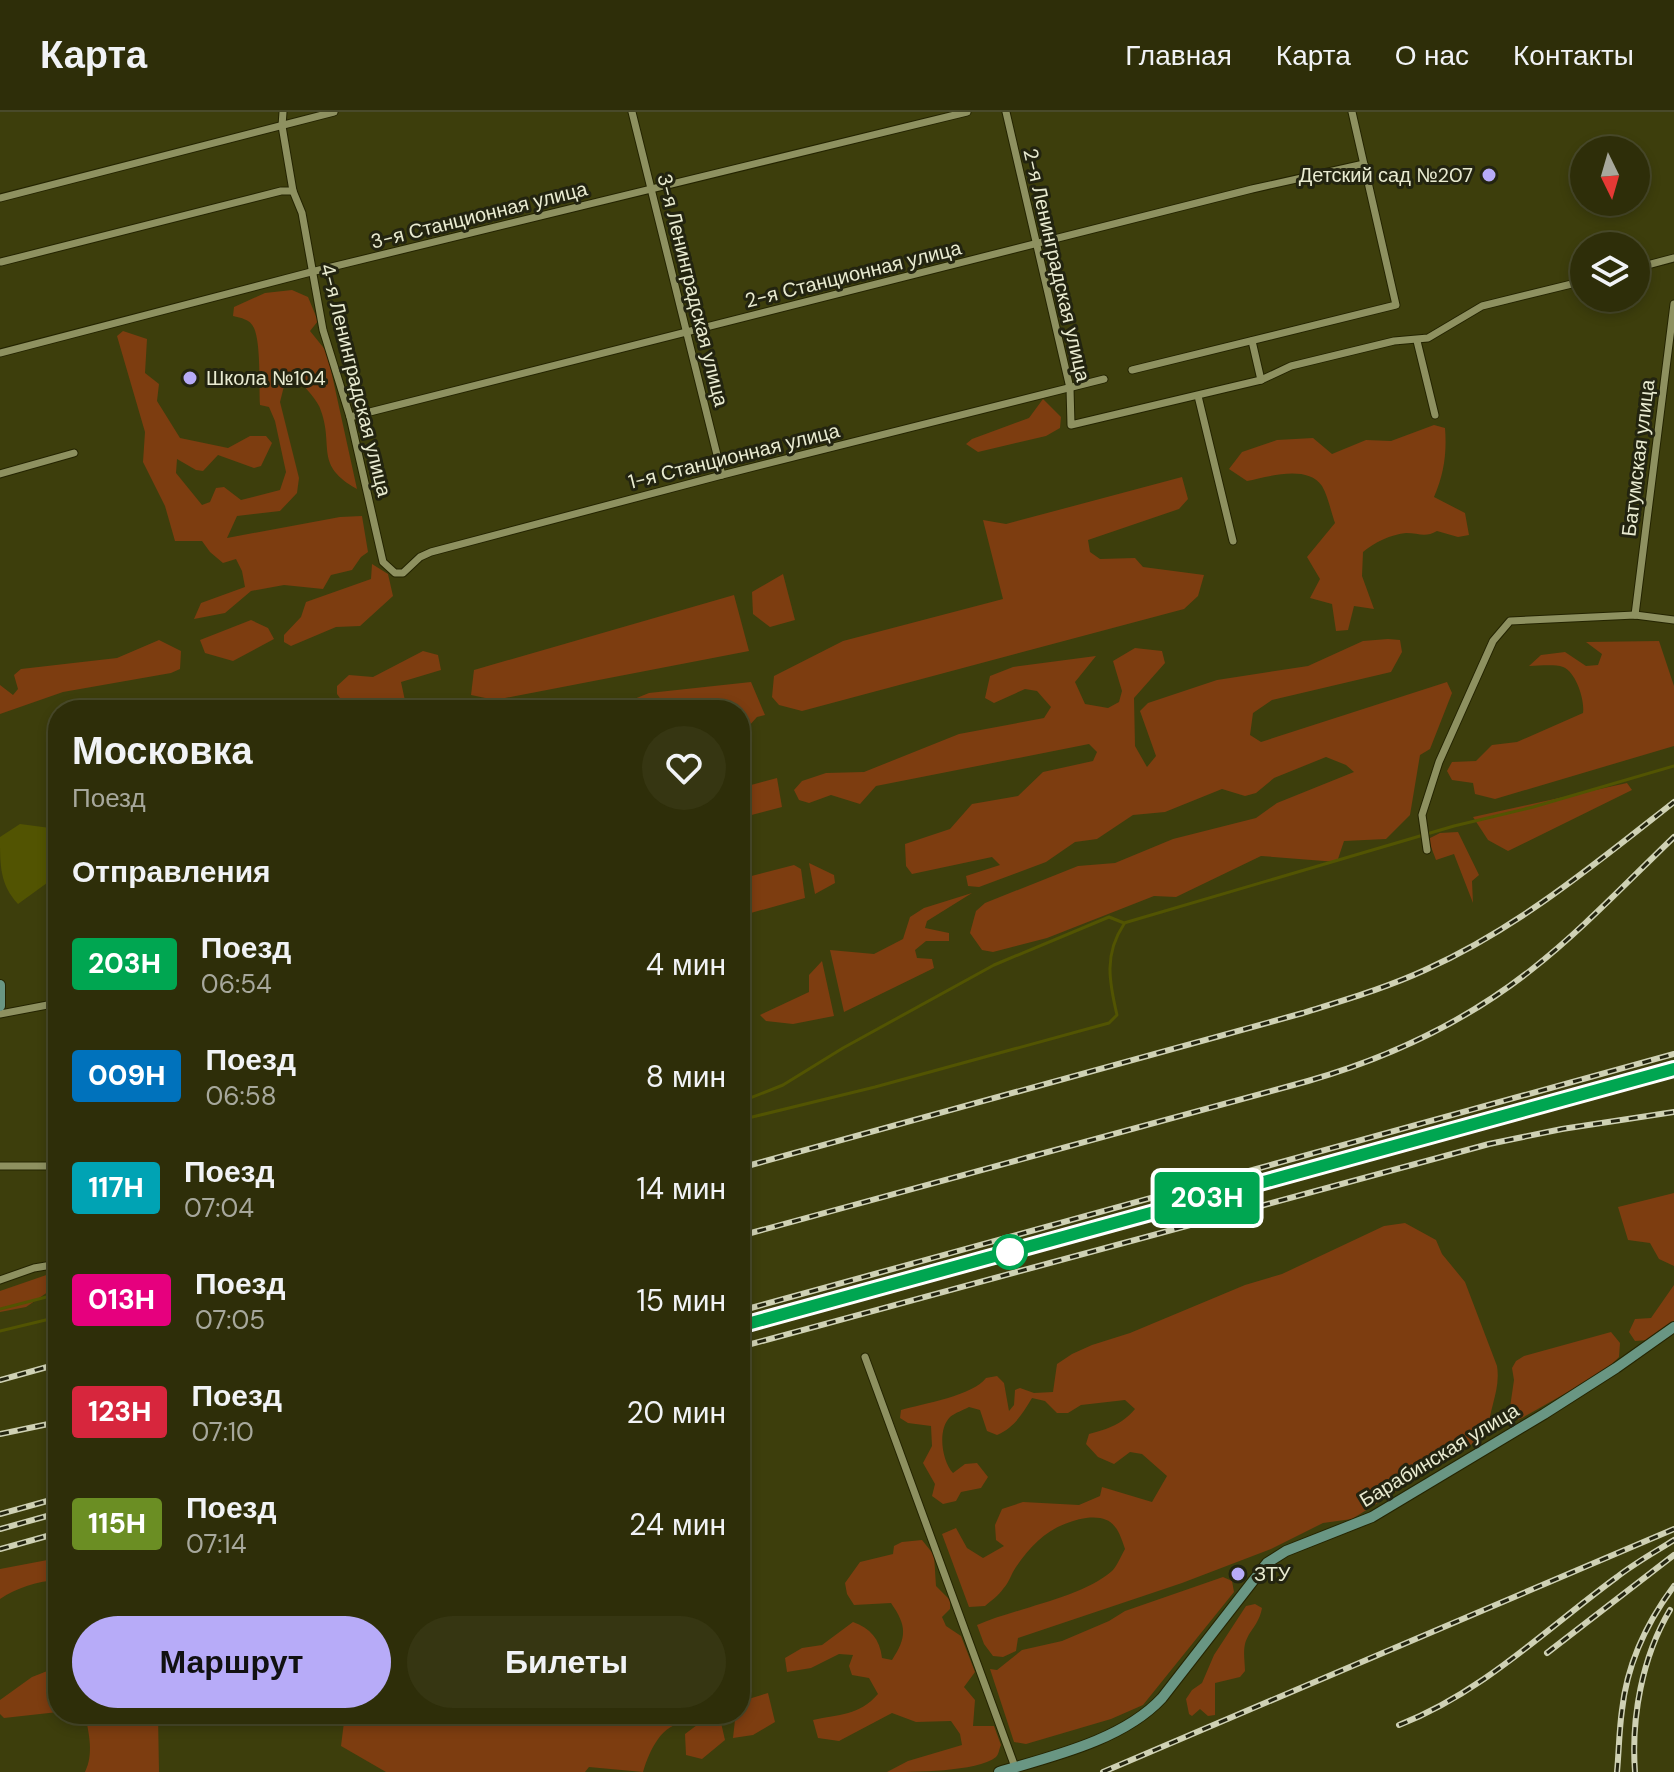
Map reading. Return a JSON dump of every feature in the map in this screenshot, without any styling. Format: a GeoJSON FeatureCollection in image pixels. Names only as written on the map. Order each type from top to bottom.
{"type":"FeatureCollection","features":[{"type":"Feature","properties":{"kind":"main road"},"geometry":{"type":"LineString","coordinates":[[0,985],[0,1006]]}},
{"type":"Feature","properties":{"kind":"main road","name":"Барабинская улица"},"geometry":{"type":"LineString","coordinates":[[999,1772],[1126,1728],[1148,1713],[1267,1563],[1286,1551],[1372,1517],[1544,1414],[1674,1327]]}},
{"type":"Feature","properties":{"kind":"street","name":"4-я Ленинградская улица"},"geometry":{"type":"LineString","coordinates":[[283,112],[282,126],[293,191],[302,213],[323,330],[350,417],[383,562]]}},
{"type":"Feature","properties":{"kind":"street"},"geometry":{"type":"LineString","coordinates":[[0,198],[334,112]]}},
{"type":"Feature","properties":{"kind":"street","name":"3-я Ленинградская улица"},"geometry":{"type":"LineString","coordinates":[[632,112],[722,475]]}},
{"type":"Feature","properties":{"kind":"street","name":"3-я Станционная улица"},"geometry":{"type":"LineString","coordinates":[[0,353],[311,272],[967,112]]}},
{"type":"Feature","properties":{"kind":"street","name":"2-я Ленинградская улица"},"geometry":{"type":"LineString","coordinates":[[1006,112],[1070,388],[1071,425],[1198,396]]}},
{"type":"Feature","properties":{"kind":"street"},"geometry":{"type":"LineString","coordinates":[[1132,370],[1396,305],[1352,112]]}},
{"type":"Feature","properties":{"kind":"street","name":"2-я Станционная улица"},"geometry":{"type":"LineString","coordinates":[[350,417],[1252,189],[1364,164]]}},
{"type":"Feature","properties":{"kind":"street"},"geometry":{"type":"LineString","coordinates":[[1,262],[281,191],[293,191]]}},
{"type":"Feature","properties":{"kind":"street"},"geometry":{"type":"LineString","coordinates":[[1650,264],[1674,258]]}},
{"type":"Feature","properties":{"kind":"street"},"geometry":{"type":"LineString","coordinates":[[1233,541],[1198,396],[1261,380],[1291,366],[1394,341],[1428,338],[1482,306],[1570,284]]}},
{"type":"Feature","properties":{"kind":"street","name":"Батумская улица"},"geometry":{"type":"LineString","coordinates":[[1635,615],[1670,370],[1674,304]]}},
{"type":"Feature","properties":{"kind":"street"},"geometry":{"type":"LineString","coordinates":[[1252,341],[1261,380]]}},
{"type":"Feature","properties":{"kind":"street"},"geometry":{"type":"LineString","coordinates":[[1417,341],[1435,415]]}},
{"type":"Feature","properties":{"kind":"street","name":"1-я Станционная улица"},"geometry":{"type":"LineString","coordinates":[[383,562],[395,573],[403,573],[420,557],[431,552],[1104,379]]}},
{"type":"Feature","properties":{"kind":"street"},"geometry":{"type":"LineString","coordinates":[[0,474],[74,453]]}},
{"type":"Feature","properties":{"kind":"street"},"geometry":{"type":"LineString","coordinates":[[1427,850],[1422,815],[1439,762],[1493,641],[1510,621],[1635,615],[1674,620]]}},
{"type":"Feature","properties":{"kind":"street"},"geometry":{"type":"LineString","coordinates":[[0,1014],[48,1005]]}},
{"type":"Feature","properties":{"kind":"street"},"geometry":{"type":"LineString","coordinates":[[0,1166],[48,1166]]}},
{"type":"Feature","properties":{"kind":"street"},"geometry":{"type":"LineString","coordinates":[[0,1280],[48,1266]]}},
{"type":"Feature","properties":{"kind":"street"},"geometry":{"type":"LineString","coordinates":[[865,1357],[1015,1767]]}},
{"type":"Feature","properties":{"kind":"shaded area"},"geometry":{"type":"Polygon","coordinates":[[[292,290],[308,297],[318,321],[310,331],[327,352],[357,489],[335,472],[330,463],[325,424],[319,407],[298,379],[284,386],[280,402],[299,478],[297,493],[280,511],[237,516],[227,538],[340,517],[362,516],[368,552],[352,570],[331,575],[323,589],[284,585],[251,591],[225,613],[194,619],[201,603],[245,587],[242,571],[236,559],[223,563],[202,541],[175,541],[165,506],[143,462],[145,432],[117,336],[123,331],[147,339],[145,373],[159,384],[157,401],[180,438],[228,448],[250,436],[266,436],[272,443],[261,466],[254,468],[218,455],[203,471],[177,459],[176,473],[202,505],[210,502],[216,488],[224,487],[241,500],[280,490],[286,472],[275,421],[269,407],[260,405],[256,335],[250,323],[233,316],[234,307],[265,293],[292,290]]]}},
{"type":"Feature","properties":{"kind":"shaded area"},"geometry":{"type":"Polygon","coordinates":[[[1043,399],[1061,417],[1060,428],[1046,436],[978,452],[966,444],[1029,418],[1043,399]]]}},
{"type":"Feature","properties":{"kind":"shaded area"},"geometry":{"type":"Polygon","coordinates":[[[1434,425],[1445,428],[1446,446],[1434,497],[1465,513],[1469,535],[1458,537],[1437,531],[1425,535],[1406,533],[1389,537],[1367,549],[1363,552],[1362,576],[1374,609],[1354,606],[1348,630],[1336,631],[1332,604],[1310,598],[1320,579],[1307,557],[1335,523],[1322,486],[1307,475],[1297,474],[1247,481],[1229,469],[1242,452],[1277,440],[1313,438],[1332,454],[1366,440],[1391,441],[1434,425]]]}},
{"type":"Feature","properties":{"kind":"shaded area"},"geometry":{"type":"Polygon","coordinates":[[[1182,477],[1188,499],[1179,509],[1088,540],[1090,552],[1100,559],[1135,558],[1143,567],[1204,575],[1198,596],[1184,609],[802,711],[779,705],[772,697],[774,676],[843,641],[1003,599],[983,520],[1006,524],[1182,477]]]}},
{"type":"Feature","properties":{"kind":"shaded area"},"geometry":{"type":"Polygon","coordinates":[[[372,564],[388,574],[393,596],[360,626],[336,627],[291,646],[284,642],[284,635],[301,617],[306,602],[371,579],[372,564]]]}},
{"type":"Feature","properties":{"kind":"shaded area"},"geometry":{"type":"Polygon","coordinates":[[[783,574],[795,620],[770,627],[753,614],[752,592],[783,574]]]}},
{"type":"Feature","properties":{"kind":"shaded area"},"geometry":{"type":"Polygon","coordinates":[[[734,595],[749,651],[495,700],[471,695],[474,670],[734,595]]]}},
{"type":"Feature","properties":{"kind":"shaded area"},"geometry":{"type":"Polygon","coordinates":[[[251,620],[268,628],[274,639],[233,661],[205,653],[200,640],[251,620]]]}},
{"type":"Feature","properties":{"kind":"shaded area"},"geometry":{"type":"Polygon","coordinates":[[[159,640],[181,651],[180,669],[63,692],[0,714],[0,685],[13,695],[18,689],[14,675],[21,669],[117,658],[159,640]]]}},
{"type":"Feature","properties":{"kind":"shaded area"},"geometry":{"type":"Polygon","coordinates":[[[1400,640],[1402,652],[1391,672],[1272,700],[1253,713],[1250,735],[1261,742],[1447,682],[1452,693],[1430,749],[1420,755],[1410,815],[1386,839],[1344,841],[1337,862],[1261,856],[1176,897],[1154,896],[1047,938],[993,952],[982,950],[970,933],[976,911],[985,903],[1078,866],[1115,863],[1173,839],[1256,818],[1277,803],[1354,772],[1326,757],[1274,778],[1256,793],[1245,796],[1222,789],[1165,812],[1133,815],[1097,839],[1075,842],[1046,862],[979,887],[968,886],[966,876],[1000,865],[992,857],[912,874],[906,866],[905,844],[950,829],[972,804],[1018,796],[1043,772],[1093,761],[1097,752],[1089,744],[876,786],[860,804],[831,795],[809,803],[799,800],[794,790],[802,781],[826,773],[864,772],[959,734],[1044,718],[1051,707],[1037,691],[1025,689],[994,703],[985,698],[990,676],[1013,667],[1096,656],[1075,682],[1085,704],[1108,708],[1119,702],[1122,691],[1113,661],[1135,648],[1162,651],[1165,663],[1134,698],[1135,746],[1147,767],[1156,756],[1140,711],[1148,703],[1217,680],[1308,666],[1363,641],[1400,640]]]}},
{"type":"Feature","properties":{"kind":"shaded area"},"geometry":{"type":"Polygon","coordinates":[[[1659,641],[1674,686],[1674,746],[1495,799],[1475,794],[1473,783],[1452,780],[1447,771],[1452,762],[1476,761],[1492,745],[1517,742],[1583,713],[1579,687],[1568,670],[1555,666],[1529,666],[1541,655],[1565,652],[1586,666],[1598,665],[1602,654],[1586,642],[1659,641]]]}},
{"type":"Feature","properties":{"kind":"shaded area"},"geometry":{"type":"Polygon","coordinates":[[[423,651],[438,655],[441,670],[401,682],[405,700],[341,700],[337,694],[337,686],[349,675],[373,677],[423,651]]]}},
{"type":"Feature","properties":{"kind":"shaded area"},"geometry":{"type":"Polygon","coordinates":[[[751,682],[765,715],[757,717],[750,725],[750,700],[632,700],[649,693],[751,682]]]}},
{"type":"Feature","properties":{"kind":"shaded area"},"geometry":{"type":"Polygon","coordinates":[[[777,778],[782,807],[750,815],[750,785],[777,778]]]}},
{"type":"Feature","properties":{"kind":"shaded area"},"geometry":{"type":"Polygon","coordinates":[[[1627,783],[1632,790],[1508,851],[1488,840],[1473,817],[1627,783]]]}},
{"type":"Feature","properties":{"kind":"shaded area"},"geometry":{"type":"Polygon","coordinates":[[[20,824],[48,828],[48,882],[18,904],[2,874],[0,837],[20,824]]]}},
{"type":"Feature","properties":{"kind":"shaded area"},"geometry":{"type":"Polygon","coordinates":[[[1458,832],[1479,875],[1472,881],[1473,903],[1454,854],[1436,860],[1428,839],[1440,833],[1458,832]]]}},
{"type":"Feature","properties":{"kind":"shaded area"},"geometry":{"type":"Polygon","coordinates":[[[809,863],[834,875],[835,883],[815,894],[809,863]]]}},
{"type":"Feature","properties":{"kind":"shaded area"},"geometry":{"type":"Polygon","coordinates":[[[794,865],[801,869],[805,898],[750,913],[750,876],[794,865]]]}},
{"type":"Feature","properties":{"kind":"shaded area"},"geometry":{"type":"Polygon","coordinates":[[[972,893],[927,921],[925,928],[949,933],[949,941],[926,941],[915,950],[917,958],[932,959],[934,968],[844,1012],[830,950],[874,954],[903,939],[910,917],[924,908],[972,893]]]}},
{"type":"Feature","properties":{"kind":"shaded area"},"geometry":{"type":"Polygon","coordinates":[[[822,961],[834,1016],[793,1024],[766,1021],[760,1015],[809,992],[809,975],[822,961]]]}},
{"type":"Feature","properties":{"kind":"shaded area"},"geometry":{"type":"Polygon","coordinates":[[[1674,1193],[1674,1266],[1659,1259],[1650,1243],[1628,1240],[1618,1207],[1674,1193]]]}},
{"type":"Feature","properties":{"kind":"shaded area"},"geometry":{"type":"Polygon","coordinates":[[[1405,1223],[1436,1240],[1442,1254],[1465,1282],[1497,1366],[1488,1434],[1352,1519],[1323,1523],[1271,1549],[1182,1583],[1018,1638],[1016,1651],[1003,1657],[993,1656],[984,1644],[977,1625],[1066,1595],[1099,1580],[1114,1569],[1125,1549],[1120,1534],[1113,1524],[1102,1518],[1086,1518],[1065,1524],[1046,1534],[1030,1549],[995,1598],[985,1606],[969,1607],[942,1534],[956,1528],[967,1548],[983,1558],[1004,1546],[996,1540],[995,1525],[1002,1509],[1023,1502],[1079,1505],[1100,1496],[1102,1487],[1152,1502],[1167,1476],[1142,1454],[1130,1452],[1114,1464],[1098,1457],[1086,1444],[1089,1434],[1115,1425],[1135,1409],[1125,1400],[1081,1405],[1068,1413],[1057,1413],[1045,1401],[1032,1398],[1013,1424],[997,1435],[987,1431],[980,1410],[969,1407],[950,1417],[942,1437],[949,1468],[953,1473],[965,1464],[977,1463],[988,1477],[981,1488],[961,1492],[956,1501],[943,1504],[932,1496],[935,1484],[923,1463],[932,1446],[931,1426],[908,1423],[900,1418],[901,1410],[960,1394],[986,1378],[997,1376],[1004,1383],[1009,1411],[1014,1405],[1015,1390],[1053,1392],[1057,1364],[1072,1354],[1245,1285],[1282,1274],[1384,1226],[1405,1223]]]}},
{"type":"Feature","properties":{"kind":"shaded area"},"geometry":{"type":"Polygon","coordinates":[[[48,1274],[48,1292],[26,1307],[0,1312],[0,1291],[48,1274]]]}},
{"type":"Feature","properties":{"kind":"shaded area"},"geometry":{"type":"Polygon","coordinates":[[[1674,1285],[1674,1322],[1649,1340],[1635,1341],[1629,1332],[1635,1319],[1651,1318],[1674,1285]]]}},
{"type":"Feature","properties":{"kind":"shaded area"},"geometry":{"type":"Polygon","coordinates":[[[1611,1332],[1620,1343],[1619,1357],[1605,1371],[1522,1418],[1508,1421],[1514,1380],[1512,1368],[1516,1361],[1524,1356],[1611,1332]]]}},
{"type":"Feature","properties":{"kind":"shaded area"},"geometry":{"type":"Polygon","coordinates":[[[922,1540],[934,1555],[936,1586],[950,1600],[950,1609],[942,1617],[946,1626],[961,1636],[975,1672],[964,1687],[975,1700],[973,1726],[994,1726],[1001,1745],[996,1757],[975,1766],[887,1772],[908,1761],[962,1745],[960,1734],[951,1721],[916,1722],[892,1713],[839,1741],[818,1738],[813,1720],[856,1710],[878,1694],[869,1678],[852,1675],[849,1666],[853,1655],[839,1654],[811,1668],[787,1672],[785,1658],[802,1648],[822,1645],[853,1622],[873,1635],[882,1658],[892,1660],[903,1632],[896,1611],[891,1603],[854,1605],[845,1583],[860,1562],[893,1554],[894,1546],[902,1542],[922,1540]]]}},
{"type":"Feature","properties":{"kind":"shaded area"},"geometry":{"type":"Polygon","coordinates":[[[48,1560],[48,1581],[28,1586],[0,1599],[0,1569],[48,1560]]]}},
{"type":"Feature","properties":{"kind":"shaded area"},"geometry":{"type":"Polygon","coordinates":[[[1223,1577],[1232,1581],[1234,1592],[1143,1705],[1111,1719],[1026,1744],[1014,1742],[990,1669],[997,1670],[1022,1650],[1062,1641],[1125,1611],[1223,1577]]]}},
{"type":"Feature","properties":{"kind":"shaded area"},"geometry":{"type":"Polygon","coordinates":[[[1255,1604],[1262,1608],[1245,1644],[1245,1671],[1240,1677],[1215,1683],[1215,1715],[1208,1716],[1200,1709],[1192,1716],[1186,1699],[1202,1683],[1214,1655],[1246,1606],[1255,1604]]]}},
{"type":"Feature","properties":{"kind":"shaded area"},"geometry":{"type":"Polygon","coordinates":[[[48,1671],[48,1713],[4,1718],[0,1714],[0,1700],[32,1677],[48,1671]]]}},
{"type":"Feature","properties":{"kind":"shaded area"},"geometry":{"type":"Polygon","coordinates":[[[768,1693],[775,1722],[753,1735],[733,1738],[735,1724],[750,1724],[750,1699],[768,1693]]]}},
{"type":"Feature","properties":{"kind":"shaded area"},"geometry":{"type":"Polygon","coordinates":[[[87,1724],[158,1724],[159,1772],[85,1772],[90,1751],[87,1724]]]}},
{"type":"Feature","properties":{"kind":"shaded area"},"geometry":{"type":"Polygon","coordinates":[[[344,1724],[677,1724],[655,1743],[643,1772],[589,1767],[585,1772],[386,1772],[341,1746],[344,1724]]]}},
{"type":"Feature","properties":{"kind":"shaded area"},"geometry":{"type":"Polygon","coordinates":[[[692,1724],[721,1724],[725,1740],[702,1759],[686,1755],[685,1734],[697,1725],[692,1724]]]}},
{"type":"Feature","properties":{"kind":"waterway"},"geometry":{"type":"LineString","coordinates":[[750,1098],[783,1085],[843,1048],[994,965],[1109,917],[1124,923],[1454,826],[1533,807],[1674,766]]}},
{"type":"Feature","properties":{"kind":"waterway"},"geometry":{"type":"LineString","coordinates":[[750,1118],[1109,1023],[1117,1015],[1110,979],[1111,957],[1124,924]]}},
{"type":"Feature","properties":{"kind":"waterway"},"geometry":{"type":"LineString","coordinates":[[0,1309],[48,1297]]}},
{"type":"Feature","properties":{"kind":"waterway"},"geometry":{"type":"LineString","coordinates":[[0,1331],[48,1319]]}},
{"type":"Feature","properties":{"kind":"railway"},"geometry":{"type":"LineString","coordinates":[[750,1165],[1303,1013],[1395,982],[1459,953],[1524,915],[1674,802]]}},
{"type":"Feature","properties":{"kind":"railway"},"geometry":{"type":"LineString","coordinates":[[750,1233],[1308,1081],[1396,1049],[1453,1022],[1531,970],[1674,837]]}},
{"type":"Feature","properties":{"kind":"railway"},"geometry":{"type":"LineString","coordinates":[[750,1308],[1674,1054]]}},
{"type":"Feature","properties":{"kind":"railway"},"geometry":{"type":"LineString","coordinates":[[750,1323],[1674,1069]]}},
{"type":"Feature","properties":{"kind":"railway"},"geometry":{"type":"LineString","coordinates":[[750,1344],[1489,1144],[1674,1112]]}},
{"type":"Feature","properties":{"kind":"railway"},"geometry":{"type":"LineString","coordinates":[[0,1380],[48,1367]]}},
{"type":"Feature","properties":{"kind":"railway"},"geometry":{"type":"LineString","coordinates":[[0,1434],[48,1424]]}},
{"type":"Feature","properties":{"kind":"railway"},"geometry":{"type":"LineString","coordinates":[[0,1514],[48,1501]]}},
{"type":"Feature","properties":{"kind":"railway"},"geometry":{"type":"LineString","coordinates":[[0,1529],[48,1516]]}},
{"type":"Feature","properties":{"kind":"railway"},"geometry":{"type":"LineString","coordinates":[[1103,1772],[1674,1529]]}},
{"type":"Feature","properties":{"kind":"railway"},"geometry":{"type":"LineString","coordinates":[[0,1549],[48,1536]]}},
{"type":"Feature","properties":{"kind":"railway"},"geometry":{"type":"LineString","coordinates":[[1399,1725],[1430,1711],[1486,1677],[1624,1572],[1674,1540]]}},
{"type":"Feature","properties":{"kind":"railway"},"geometry":{"type":"LineString","coordinates":[[1547,1653],[1674,1555]]}},
{"type":"Feature","properties":{"kind":"railway"},"geometry":{"type":"LineString","coordinates":[[1617,1772],[1628,1677],[1647,1629],[1674,1586]]}},
{"type":"Feature","properties":{"kind":"railway"},"geometry":{"type":"LineString","coordinates":[[1635,1772],[1635,1731],[1640,1688],[1652,1648],[1670,1610]]}},
{"type":"Feature","properties":{"kind":"train","name":"203Н"},"geometry":{"type":"LineString","coordinates":[[750,1323],[1674,1069]]}},
{"type":"Feature","properties":{"kind":"place","name":"Детский сад №207"},"geometry":{"type":"Point","coordinates":[1489,175]}},
{"type":"Feature","properties":{"kind":"place","name":"Школа №104"},"geometry":{"type":"Point","coordinates":[190,378]}},
{"type":"Feature","properties":{"kind":"place","name":"ЗТУ"},"geometry":{"type":"Point","coordinates":[1238,1574]}}]}
